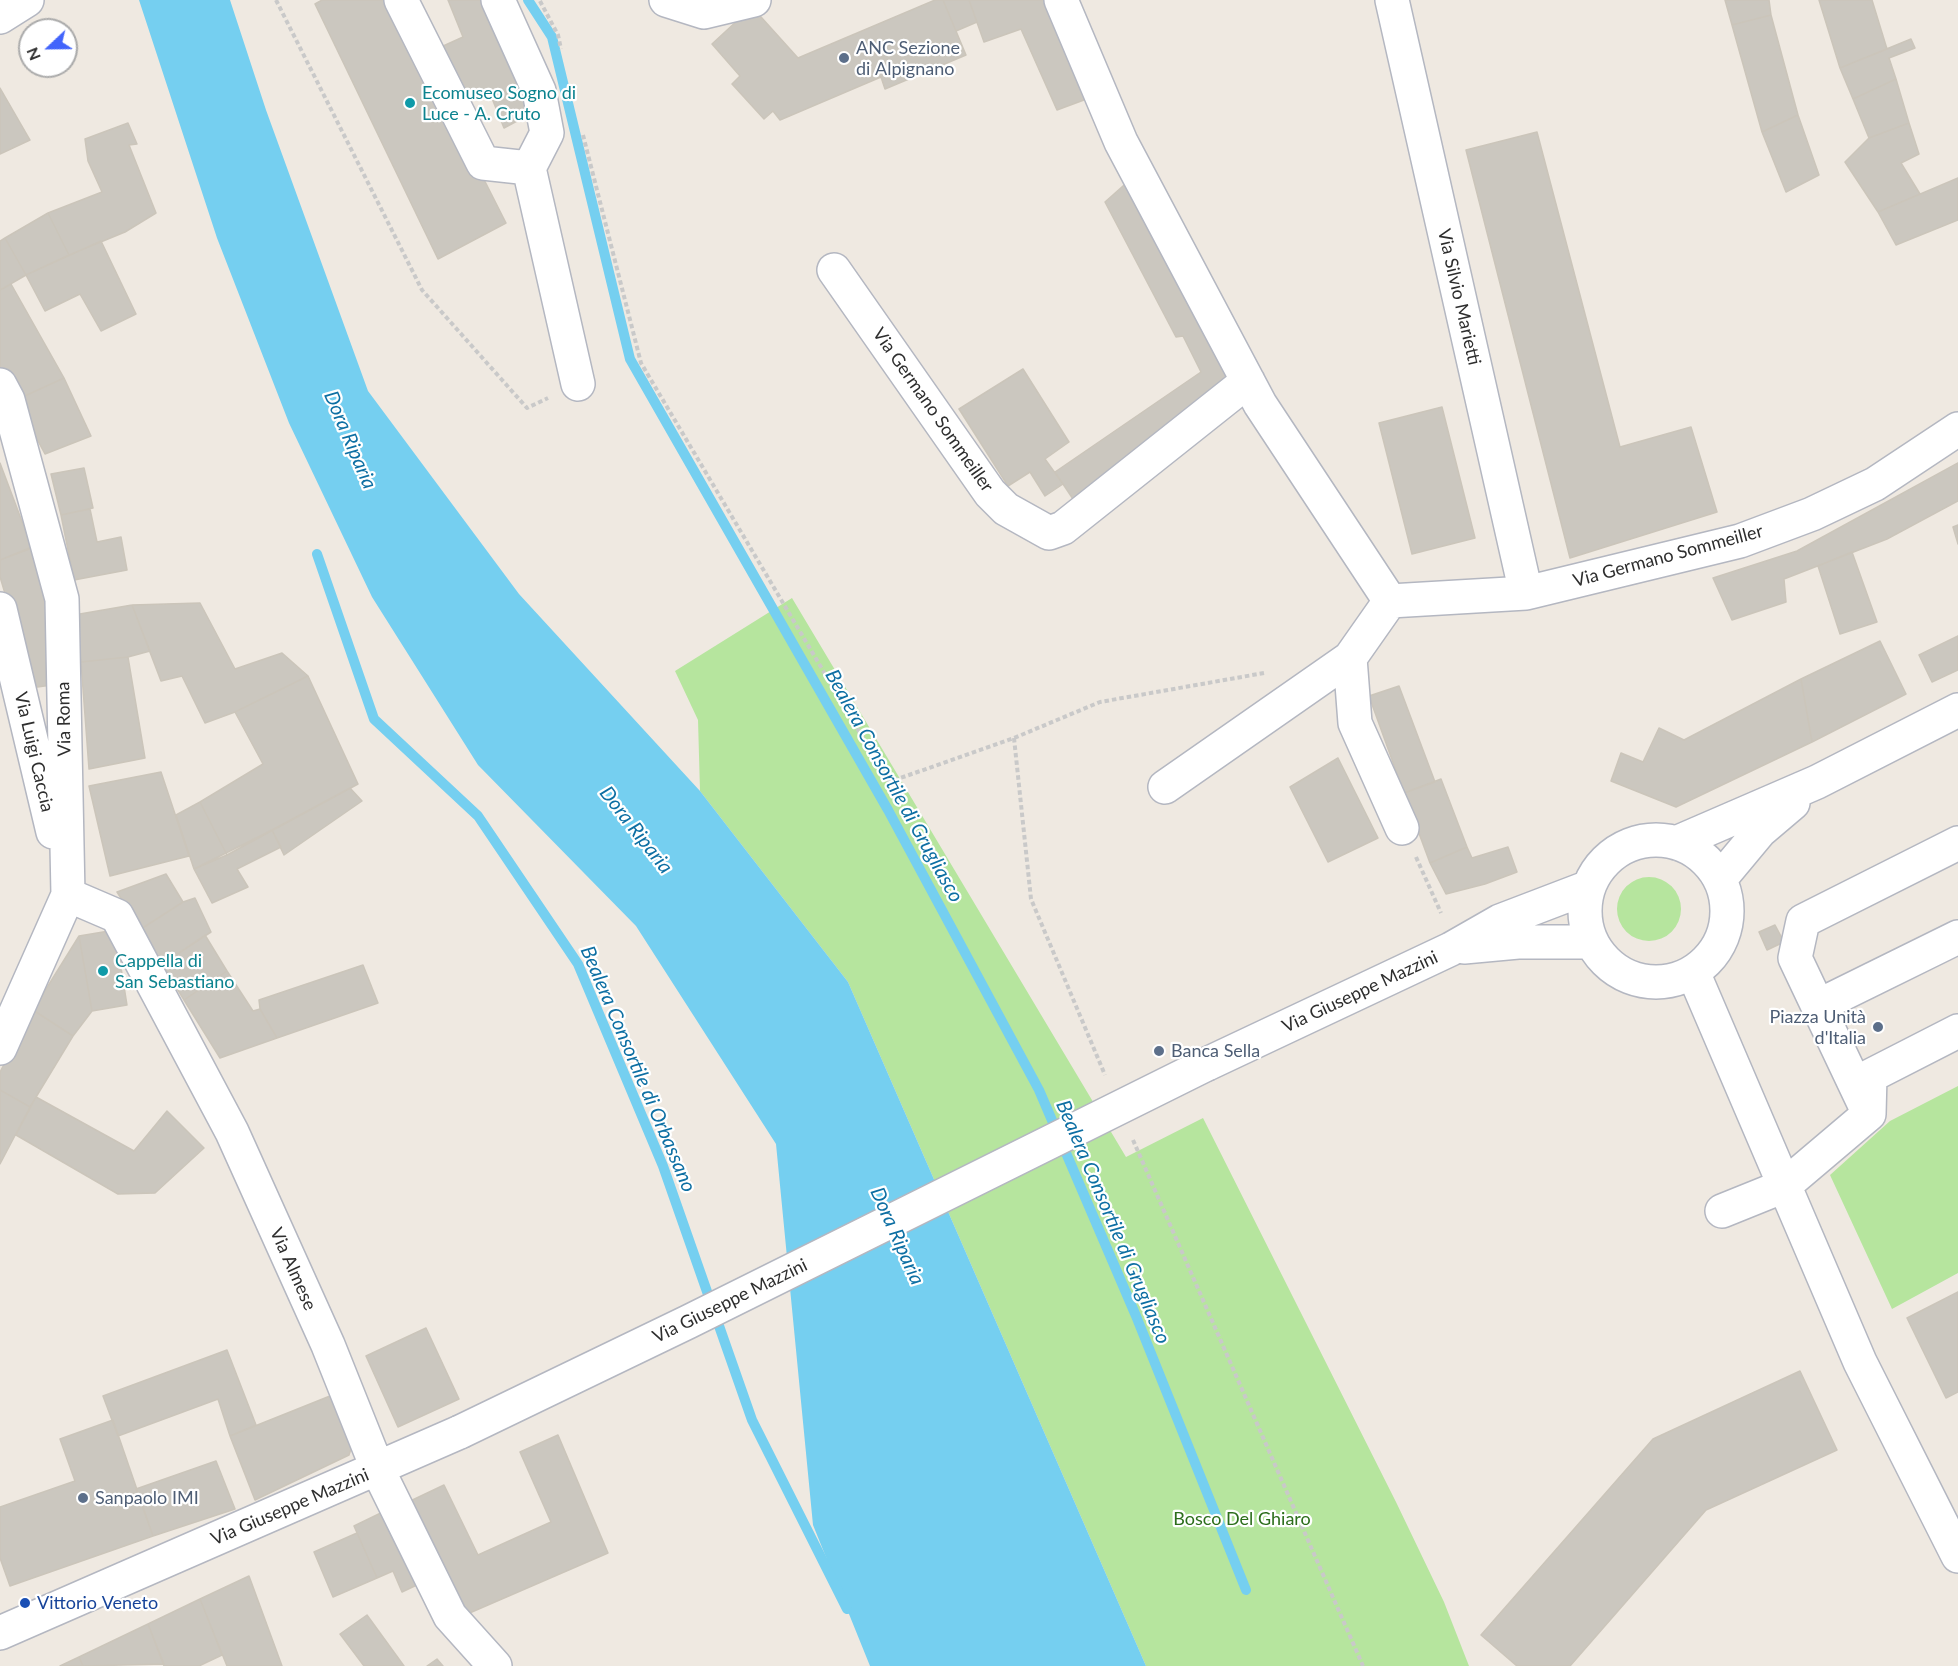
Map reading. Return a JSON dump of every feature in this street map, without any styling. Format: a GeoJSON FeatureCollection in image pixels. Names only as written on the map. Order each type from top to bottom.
{"type":"FeatureCollection","features":[{"type":"Feature","properties":{"kind":"street"},"geometry":{"type":"LineString","coordinates":[[0,17],[27,0]]}},
{"type":"Feature","properties":{"kind":"street"},"geometry":{"type":"LineString","coordinates":[[401,0],[483,163],[529,168]]}},
{"type":"Feature","properties":{"kind":"street"},"geometry":{"type":"LineString","coordinates":[[498,0],[539,91],[547,133],[529,168],[578,384]]}},
{"type":"Feature","properties":{"kind":"street"},"geometry":{"type":"LineString","coordinates":[[666,0],[704,12],[754,0]]}},
{"type":"Feature","properties":{"kind":"street"},"geometry":{"type":"LineString","coordinates":[[1061,0],[1121,142],[1260,404],[1390,601],[1350,658],[1166,787]]}},
{"type":"Feature","properties":{"kind":"street","name":"Via Silvio Marietti"},"geometry":{"type":"LineString","coordinates":[[1392,0],[1526,593]]}},
{"type":"Feature","properties":{"kind":"street","name":"Via Germano Sommeiller"},"geometry":{"type":"LineString","coordinates":[[834,270],[990,493],[1006,509],[1049,533],[1063,528],[1248,381]]}},
{"type":"Feature","properties":{"kind":"street","name":"Via Roma"},"geometry":{"type":"LineString","coordinates":[[0,385],[9,400],[62,599],[68,895],[0,1048]]}},
{"type":"Feature","properties":{"kind":"street","name":"Via Germano Sommeiller"},"geometry":{"type":"LineString","coordinates":[[1390,601],[1526,593],[1740,541],[1812,514],[1875,484],[1958,429]]}},
{"type":"Feature","properties":{"kind":"street","name":"Via Luigi Caccia"},"geometry":{"type":"LineString","coordinates":[[0,609],[68,895]]}},
{"type":"Feature","properties":{"kind":"street"},"geometry":{"type":"LineString","coordinates":[[1350,658],[1355,723],[1402,828]]}},
{"type":"Feature","properties":{"kind":"street"},"geometry":{"type":"LineString","coordinates":[[1676,843],[1817,782],[1958,710]]}},
{"type":"Feature","properties":{"kind":"street"},"geometry":{"type":"LineString","coordinates":[[1720,879],[1760,831],[1817,782]]}},
{"type":"Feature","properties":{"kind":"street"},"geometry":{"type":"LineString","coordinates":[[1647,840],[1676,843],[1690,848],[1708,861],[1720,879],[1727,900],[1727,921],[1721,942],[1709,959],[1693,972],[1671,981],[1647,982],[1624,975],[1605,961],[1591,942],[1585,920],[1585,898],[1593,877],[1606,859],[1625,846],[1647,840]]}},
{"type":"Feature","properties":{"kind":"street"},"geometry":{"type":"LineString","coordinates":[[1869,1114],[1795,958],[1803,921],[1958,843]]}},
{"type":"Feature","properties":{"kind":"street","name":"Via Giuseppe Mazzini"},"geometry":{"type":"LineString","coordinates":[[0,1633],[378,1470],[688,1322],[1207,1064],[1451,949],[1500,921],[1589,887]]}},
{"type":"Feature","properties":{"kind":"street","name":"Via Almese"},"geometry":{"type":"LineString","coordinates":[[68,895],[117,916],[232,1132],[328,1346],[378,1470],[450,1616],[495,1666]]}},
{"type":"Feature","properties":{"kind":"street"},"geometry":{"type":"LineString","coordinates":[[1818,1006],[1958,937]]}},
{"type":"Feature","properties":{"kind":"street","name":"Via Giuseppe Mazzini"},"geometry":{"type":"LineString","coordinates":[[1451,949],[1518,942],[1591,942]]}},
{"type":"Feature","properties":{"kind":"street"},"geometry":{"type":"LineString","coordinates":[[1693,972],[1860,1362],[1958,1556]]}},
{"type":"Feature","properties":{"kind":"street"},"geometry":{"type":"LineString","coordinates":[[1722,1211],[1785,1186],[1869,1114],[1870,1076],[1958,1030]]}},
{"type":"Feature","properties":{"kind":"path"},"geometry":{"type":"LineString","coordinates":[[276,0],[422,290],[527,408],[578,384]]}},
{"type":"Feature","properties":{"kind":"path"},"geometry":{"type":"LineString","coordinates":[[540,0],[558,35],[564,57]]}},
{"type":"Feature","properties":{"kind":"path"},"geometry":{"type":"LineString","coordinates":[[581,125],[641,363],[889,782],[1014,738],[1100,702],[1270,672]]}},
{"type":"Feature","properties":{"kind":"path"},"geometry":{"type":"LineString","coordinates":[[1014,738],[1031,899],[1109,1085]]}},
{"type":"Feature","properties":{"kind":"path"},"geometry":{"type":"LineString","coordinates":[[1402,828],[1442,915]]}},
{"type":"Feature","properties":{"kind":"path"},"geometry":{"type":"LineString","coordinates":[[1137,1148],[1363,1666]]}},
{"type":"Feature","properties":{"kind":"green space","name":"Bosco Del Ghiaro"},"geometry":{"type":"Polygon","coordinates":[[[792,598],[1126,1157],[1203,1118],[1396,1502],[1444,1602],[1469,1666],[1146,1666],[848,982],[700,791],[698,720],[675,671],[792,598]]]}},
{"type":"Feature","properties":{"kind":"green space"},"geometry":{"type":"Polygon","coordinates":[[[1649,877],[1667,882],[1672,886],[1676,891],[1681,909],[1676,927],[1672,932],[1667,936],[1649,941],[1631,936],[1626,932],[1622,927],[1617,909],[1622,891],[1626,886],[1631,882],[1649,877]]]}},
{"type":"Feature","properties":{"kind":"green space"},"geometry":{"type":"Polygon","coordinates":[[[1958,1086],[1958,1273],[1892,1309],[1830,1175],[1890,1121],[1958,1086]]]}},
{"type":"Feature","properties":{"kind":"water","name":"Dora Riparia"},"geometry":{"type":"Polygon","coordinates":[[[139,0],[230,0],[266,110],[368,391],[519,594],[700,791],[848,982],[1146,1666],[870,1666],[813,1525],[776,1144],[636,926],[478,765],[372,597],[289,423],[217,238],[139,0]]]}},
{"type":"Feature","properties":{"kind":"building"},"geometry":{"type":"Polygon","coordinates":[[[322,0],[393,0],[506,223],[438,259],[315,4],[322,0]]]}},
{"type":"Feature","properties":{"kind":"building"},"geometry":{"type":"Polygon","coordinates":[[[448,0],[485,0],[532,113],[504,128],[489,91],[466,101],[441,47],[463,37],[448,0]]]}},
{"type":"Feature","properties":{"kind":"building"},"geometry":{"type":"Polygon","coordinates":[[[935,0],[943,0],[966,55],[885,89],[881,77],[780,120],[773,111],[764,119],[732,84],[740,76],[712,44],[752,7],[798,58],[935,0]]]}},
{"type":"Feature","properties":{"kind":"building"},"geometry":{"type":"Polygon","coordinates":[[[943,0],[969,0],[977,22],[956,31],[943,0]]]}},
{"type":"Feature","properties":{"kind":"building"},"geometry":{"type":"Polygon","coordinates":[[[969,0],[1052,0],[1092,97],[1057,110],[1021,29],[984,42],[969,0]]]}},
{"type":"Feature","properties":{"kind":"building"},"geometry":{"type":"Polygon","coordinates":[[[1725,0],[1769,0],[1771,15],[1732,25],[1725,0]]]}},
{"type":"Feature","properties":{"kind":"building"},"geometry":{"type":"Polygon","coordinates":[[[1819,0],[1872,0],[1887,49],[1840,68],[1819,0]]]}},
{"type":"Feature","properties":{"kind":"building"},"geometry":{"type":"Polygon","coordinates":[[[1771,15],[1798,115],[1762,132],[1732,25],[1771,15]]]}},
{"type":"Feature","properties":{"kind":"building"},"geometry":{"type":"Polygon","coordinates":[[[1911,39],[1915,48],[1889,58],[1896,79],[1853,99],[1840,68],[1911,39]]]}},
{"type":"Feature","properties":{"kind":"building"},"geometry":{"type":"Polygon","coordinates":[[[1896,79],[1909,123],[1869,138],[1853,99],[1896,79]]]}},
{"type":"Feature","properties":{"kind":"building"},"geometry":{"type":"Polygon","coordinates":[[[0,88],[30,140],[0,154],[0,88]]]}},
{"type":"Feature","properties":{"kind":"building"},"geometry":{"type":"Polygon","coordinates":[[[1798,115],[1819,175],[1786,192],[1762,132],[1798,115]]]}},
{"type":"Feature","properties":{"kind":"building"},"geometry":{"type":"Polygon","coordinates":[[[128,123],[137,144],[129,145],[156,213],[125,232],[69,255],[48,213],[102,192],[88,161],[85,139],[128,123]]]}},
{"type":"Feature","properties":{"kind":"building"},"geometry":{"type":"Polygon","coordinates":[[[1909,123],[1919,154],[1901,163],[1920,194],[1878,212],[1845,162],[1869,138],[1909,123]]]}},
{"type":"Feature","properties":{"kind":"building"},"geometry":{"type":"Polygon","coordinates":[[[1537,132],[1620,447],[1691,427],[1717,512],[1570,558],[1466,150],[1537,132]]]}},
{"type":"Feature","properties":{"kind":"building"},"geometry":{"type":"Polygon","coordinates":[[[1132,178],[1233,377],[1077,505],[1055,472],[1201,372],[1183,336],[1176,337],[1105,202],[1132,178]]]}},
{"type":"Feature","properties":{"kind":"building"},"geometry":{"type":"Polygon","coordinates":[[[1958,178],[1958,220],[1896,245],[1878,212],[1958,178]]]}},
{"type":"Feature","properties":{"kind":"building"},"geometry":{"type":"Polygon","coordinates":[[[48,213],[69,255],[26,275],[5,238],[48,213]]]}},
{"type":"Feature","properties":{"kind":"building"},"geometry":{"type":"Polygon","coordinates":[[[5,238],[26,275],[0,290],[0,241],[5,238]]]}},
{"type":"Feature","properties":{"kind":"building"},"geometry":{"type":"Polygon","coordinates":[[[101,241],[136,314],[101,331],[80,294],[45,311],[26,275],[101,241]]]}},
{"type":"Feature","properties":{"kind":"building"},"geometry":{"type":"Polygon","coordinates":[[[11,284],[64,378],[16,400],[0,372],[0,290],[11,284]]]}},
{"type":"Feature","properties":{"kind":"building"},"geometry":{"type":"Polygon","coordinates":[[[1023,369],[1069,442],[1045,459],[1063,484],[1045,496],[1030,472],[1008,486],[959,409],[1023,369]]]}},
{"type":"Feature","properties":{"kind":"building"},"geometry":{"type":"Polygon","coordinates":[[[64,378],[91,436],[45,454],[16,400],[64,378]]]}},
{"type":"Feature","properties":{"kind":"building"},"geometry":{"type":"Polygon","coordinates":[[[1442,407],[1475,538],[1412,554],[1379,423],[1442,407]]]}},
{"type":"Feature","properties":{"kind":"building"},"geometry":{"type":"Polygon","coordinates":[[[0,463],[32,548],[0,560],[0,463]]]}},
{"type":"Feature","properties":{"kind":"building"},"geometry":{"type":"Polygon","coordinates":[[[1958,463],[1958,501],[1887,539],[1784,579],[1786,602],[1732,620],[1713,578],[1797,551],[1958,463]]]}},
{"type":"Feature","properties":{"kind":"building"},"geometry":{"type":"Polygon","coordinates":[[[84,468],[93,508],[61,515],[51,474],[84,468]]]}},
{"type":"Feature","properties":{"kind":"building"},"geometry":{"type":"Polygon","coordinates":[[[90,509],[97,542],[121,537],[127,570],[74,580],[61,515],[90,509]]]}},
{"type":"Feature","properties":{"kind":"building"},"geometry":{"type":"Polygon","coordinates":[[[1958,525],[1958,544],[1953,527],[1958,525]]]}},
{"type":"Feature","properties":{"kind":"building"},"geometry":{"type":"Polygon","coordinates":[[[39,544],[52,685],[30,688],[24,656],[0,577],[0,560],[39,544]]]}},
{"type":"Feature","properties":{"kind":"building"},"geometry":{"type":"Polygon","coordinates":[[[1852,552],[1877,622],[1840,634],[1818,566],[1852,552]]]}},
{"type":"Feature","properties":{"kind":"building"},"geometry":{"type":"Polygon","coordinates":[[[200,603],[235,669],[282,653],[308,676],[235,712],[205,723],[182,676],[161,681],[132,605],[200,603]]]}},
{"type":"Feature","properties":{"kind":"building"},"geometry":{"type":"Polygon","coordinates":[[[132,605],[150,651],[128,657],[81,662],[74,615],[132,605]]]}},
{"type":"Feature","properties":{"kind":"building"},"geometry":{"type":"Polygon","coordinates":[[[1958,636],[1958,670],[1932,682],[1919,655],[1958,636]]]}},
{"type":"Feature","properties":{"kind":"building"},"geometry":{"type":"Polygon","coordinates":[[[1880,641],[1906,694],[1812,742],[1801,679],[1880,641]]]}},
{"type":"Feature","properties":{"kind":"building"},"geometry":{"type":"Polygon","coordinates":[[[128,657],[145,758],[89,769],[81,662],[128,657]]]}},
{"type":"Feature","properties":{"kind":"building"},"geometry":{"type":"Polygon","coordinates":[[[308,676],[358,784],[227,855],[200,802],[263,764],[235,712],[308,676]]]}},
{"type":"Feature","properties":{"kind":"building"},"geometry":{"type":"Polygon","coordinates":[[[1801,679],[1812,742],[1676,807],[1611,781],[1621,753],[1643,762],[1659,728],[1684,740],[1801,679]]]}},
{"type":"Feature","properties":{"kind":"building"},"geometry":{"type":"Polygon","coordinates":[[[1399,686],[1435,782],[1404,793],[1369,696],[1399,686]]]}},
{"type":"Feature","properties":{"kind":"building"},"geometry":{"type":"Polygon","coordinates":[[[1338,758],[1378,838],[1328,862],[1290,787],[1338,758]]]}},
{"type":"Feature","properties":{"kind":"building"},"geometry":{"type":"Polygon","coordinates":[[[161,772],[189,856],[110,876],[89,786],[161,772]]]}},
{"type":"Feature","properties":{"kind":"building"},"geometry":{"type":"Polygon","coordinates":[[[1441,779],[1467,847],[1430,863],[1404,793],[1441,779]]]}},
{"type":"Feature","properties":{"kind":"building"},"geometry":{"type":"Polygon","coordinates":[[[350,788],[362,801],[284,855],[272,830],[350,788]]]}},
{"type":"Feature","properties":{"kind":"building"},"geometry":{"type":"Polygon","coordinates":[[[200,802],[227,855],[194,869],[176,815],[200,802]]]}},
{"type":"Feature","properties":{"kind":"building"},"geometry":{"type":"Polygon","coordinates":[[[272,830],[281,847],[237,869],[248,887],[212,903],[194,869],[272,830]]]}},
{"type":"Feature","properties":{"kind":"building"},"geometry":{"type":"Polygon","coordinates":[[[1467,847],[1472,858],[1508,847],[1517,872],[1485,884],[1446,894],[1430,863],[1467,847]]]}},
{"type":"Feature","properties":{"kind":"building"},"geometry":{"type":"Polygon","coordinates":[[[166,874],[183,902],[141,929],[117,892],[166,874]]]}},
{"type":"Feature","properties":{"kind":"building"},"geometry":{"type":"Polygon","coordinates":[[[195,898],[211,932],[162,964],[141,929],[183,902],[195,898]]]}},
{"type":"Feature","properties":{"kind":"building"},"geometry":{"type":"Polygon","coordinates":[[[1775,925],[1784,942],[1767,950],[1759,932],[1775,925]]]}},
{"type":"Feature","properties":{"kind":"building","name":"Cappella di San Sebastiano"},"geometry":{"type":"Polygon","coordinates":[[[115,930],[127,1005],[92,1011],[79,936],[115,930]]]}},
{"type":"Feature","properties":{"kind":"building"},"geometry":{"type":"Polygon","coordinates":[[[205,935],[227,971],[184,1000],[162,964],[205,935]]]}},
{"type":"Feature","properties":{"kind":"building"},"geometry":{"type":"Polygon","coordinates":[[[79,936],[92,1011],[73,1036],[33,1010],[79,936]]]}},
{"type":"Feature","properties":{"kind":"building"},"geometry":{"type":"Polygon","coordinates":[[[363,965],[378,1003],[277,1038],[260,1009],[259,1000],[363,965]]]}},
{"type":"Feature","properties":{"kind":"building"},"geometry":{"type":"Polygon","coordinates":[[[227,971],[253,1011],[260,1009],[277,1038],[220,1058],[184,1000],[227,971]]]}},
{"type":"Feature","properties":{"kind":"building"},"geometry":{"type":"Polygon","coordinates":[[[33,1010],[73,1036],[30,1107],[0,1090],[0,1072],[33,1010]]]}},
{"type":"Feature","properties":{"kind":"building"},"geometry":{"type":"Polygon","coordinates":[[[0,1090],[30,1107],[0,1164],[0,1090]]]}},
{"type":"Feature","properties":{"kind":"building"},"geometry":{"type":"Polygon","coordinates":[[[36,1097],[134,1151],[167,1111],[204,1148],[155,1193],[118,1194],[16,1135],[36,1097]]]}},
{"type":"Feature","properties":{"kind":"building"},"geometry":{"type":"Polygon","coordinates":[[[1958,1292],[1958,1392],[1946,1398],[1907,1318],[1958,1292]]]}},
{"type":"Feature","properties":{"kind":"building"},"geometry":{"type":"Polygon","coordinates":[[[426,1328],[459,1399],[398,1427],[366,1356],[426,1328]]]}},
{"type":"Feature","properties":{"kind":"building"},"geometry":{"type":"Polygon","coordinates":[[[227,1350],[256,1425],[230,1436],[218,1399],[118,1436],[103,1396],[227,1350]]]}},
{"type":"Feature","properties":{"kind":"building"},"geometry":{"type":"Polygon","coordinates":[[[1800,1371],[1837,1450],[1706,1510],[1570,1666],[1517,1666],[1481,1635],[1653,1439],[1800,1371]]]}},
{"type":"Feature","properties":{"kind":"building"},"geometry":{"type":"Polygon","coordinates":[[[335,1394],[354,1440],[349,1455],[255,1500],[230,1436],[335,1394]]]}},
{"type":"Feature","properties":{"kind":"building","name":"Sanpaolo IMI"},"geometry":{"type":"Polygon","coordinates":[[[113,1420],[153,1536],[10,1586],[0,1558],[0,1507],[75,1481],[60,1439],[113,1420]]]}},
{"type":"Feature","properties":{"kind":"building"},"geometry":{"type":"Polygon","coordinates":[[[558,1435],[608,1553],[458,1618],[404,1504],[444,1485],[478,1555],[551,1522],[520,1452],[558,1435]]]}},
{"type":"Feature","properties":{"kind":"building"},"geometry":{"type":"Polygon","coordinates":[[[216,1461],[235,1509],[153,1536],[136,1489],[216,1461]]]}},
{"type":"Feature","properties":{"kind":"building"},"geometry":{"type":"Polygon","coordinates":[[[389,1509],[421,1583],[402,1592],[393,1571],[377,1578],[354,1526],[389,1509]]]}},
{"type":"Feature","properties":{"kind":"building"},"geometry":{"type":"Polygon","coordinates":[[[357,1533],[377,1578],[333,1597],[314,1552],[357,1533]]]}},
{"type":"Feature","properties":{"kind":"building"},"geometry":{"type":"Polygon","coordinates":[[[249,1576],[282,1666],[227,1666],[200,1599],[249,1576]]]}},
{"type":"Feature","properties":{"kind":"building"},"geometry":{"type":"Polygon","coordinates":[[[200,1599],[222,1655],[199,1666],[164,1666],[148,1624],[200,1599]]]}},
{"type":"Feature","properties":{"kind":"building"},"geometry":{"type":"Polygon","coordinates":[[[367,1615],[404,1666],[364,1666],[340,1634],[367,1615]]]}},
{"type":"Feature","properties":{"kind":"building"},"geometry":{"type":"Polygon","coordinates":[[[148,1624],[164,1664],[83,1666],[79,1657],[148,1624]]]}},
{"type":"Feature","properties":{"kind":"building"},"geometry":{"type":"Polygon","coordinates":[[[79,1657],[83,1666],[60,1666],[79,1657]]]}},
{"type":"Feature","properties":{"kind":"building"},"geometry":{"type":"Polygon","coordinates":[[[437,1659],[443,1666],[427,1666],[437,1659]]]}},
{"type":"Feature","properties":{"kind":"waterway","name":"Bealera Consortile di Grugliasco"},"geometry":{"type":"LineString","coordinates":[[528,0],[552,37],[630,359],[888,810],[1039,1090],[1136,1316],[1246,1590]]}},
{"type":"Feature","properties":{"kind":"waterway","name":"Bealera Consortile di Orbassano"},"geometry":{"type":"LineString","coordinates":[[317,554],[374,719],[478,816],[578,964],[663,1166],[752,1420],[847,1609]]}},
{"type":"Feature","properties":{"kind":"place","name":"ANC Sezione di Alpignano"},"geometry":{"type":"Point","coordinates":[844,58]}},
{"type":"Feature","properties":{"kind":"place","name":"Ecomuseo Sogno di Luce - A. Cruto"},"geometry":{"type":"Point","coordinates":[410,103]}},
{"type":"Feature","properties":{"kind":"place","name":"Cappella di San Sebastiano"},"geometry":{"type":"Point","coordinates":[103,971]}},
{"type":"Feature","properties":{"kind":"place","name":"Piazza Unità d'Italia"},"geometry":{"type":"Point","coordinates":[1878,1027]}},
{"type":"Feature","properties":{"kind":"place","name":"Banca Sella"},"geometry":{"type":"Point","coordinates":[1159,1051]}},
{"type":"Feature","properties":{"kind":"place","name":"Sanpaolo IMI"},"geometry":{"type":"Point","coordinates":[83,1498]}},
{"type":"Feature","properties":{"kind":"place","name":"Vittorio Veneto"},"geometry":{"type":"Point","coordinates":[25,1603]}}]}
